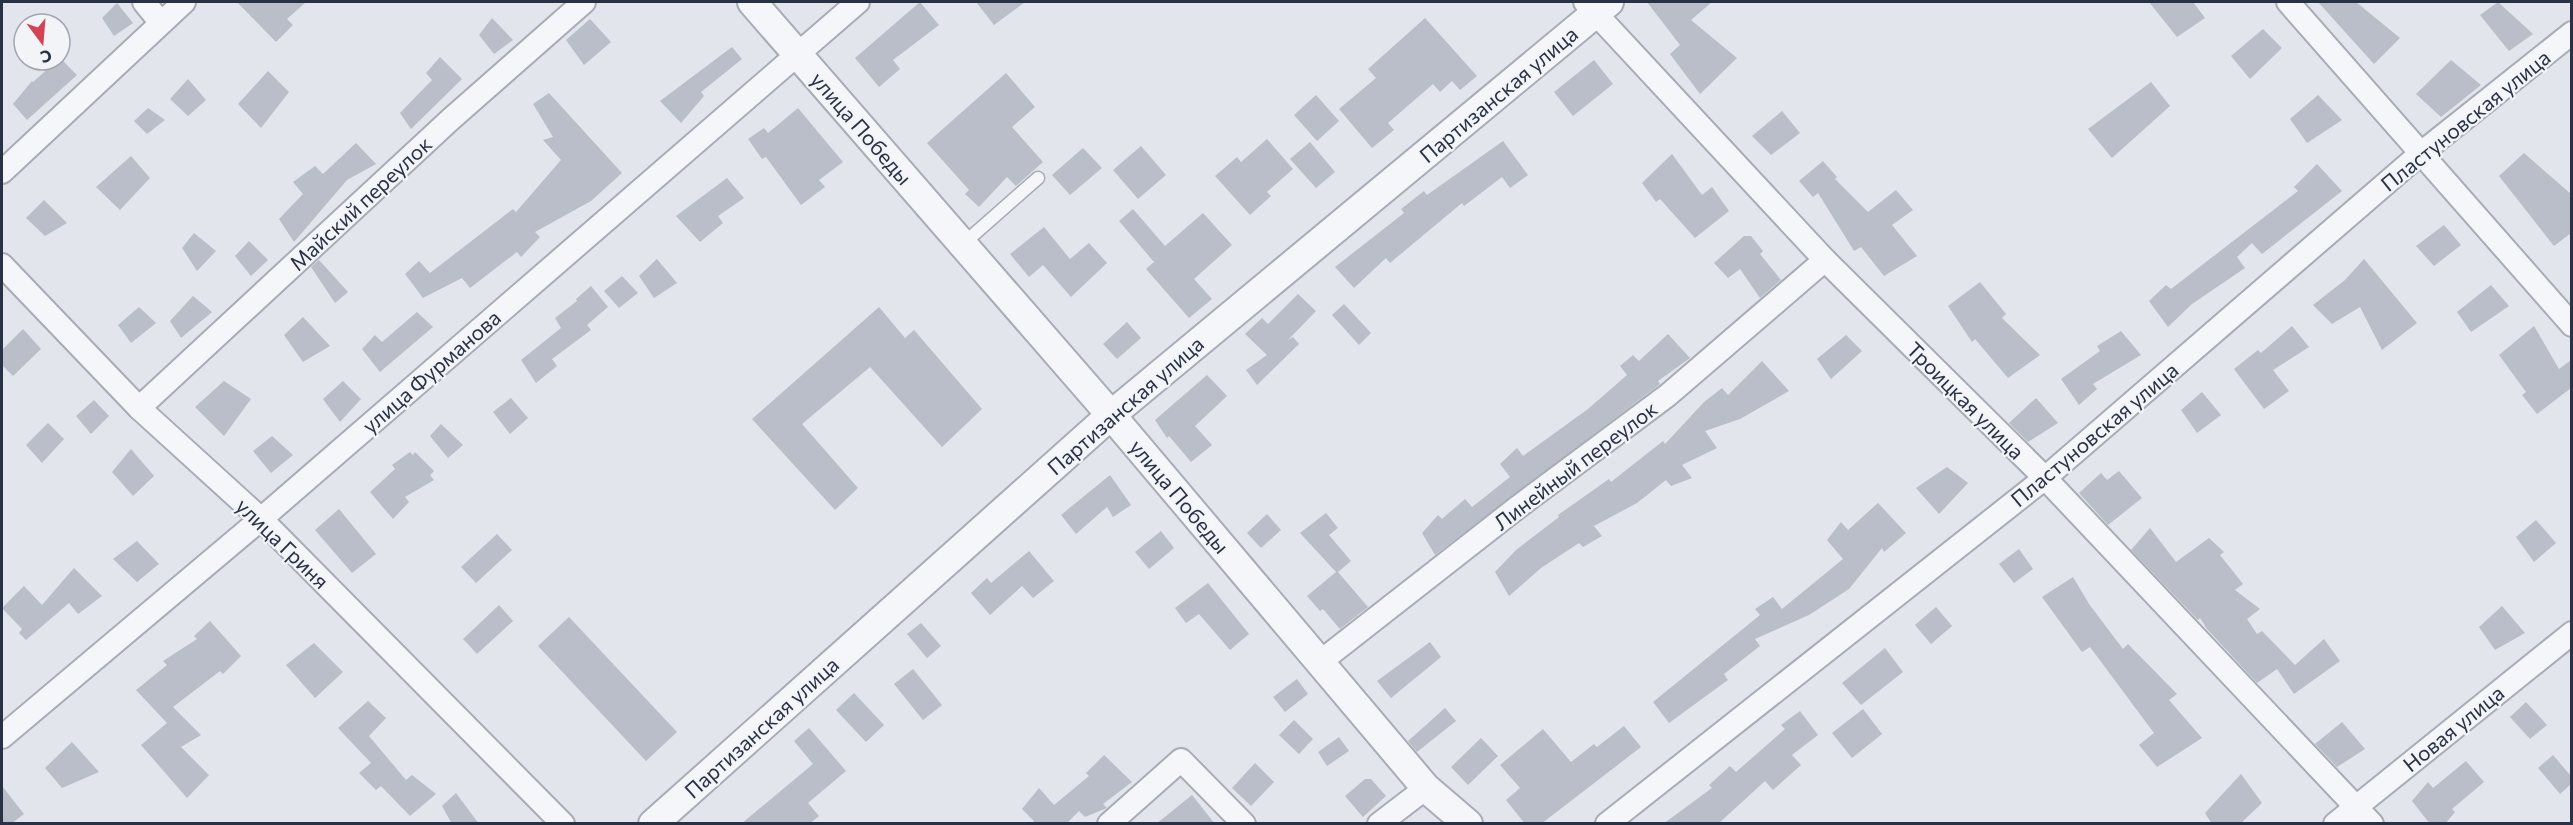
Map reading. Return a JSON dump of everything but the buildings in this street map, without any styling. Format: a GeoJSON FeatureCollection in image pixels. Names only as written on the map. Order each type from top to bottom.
{"type":"FeatureCollection","features":[{"type":"Feature","properties":{"kind":"street"},"geometry":{"type":"LineString","coordinates":[[144,2],[161,23]]}},
{"type":"Feature","properties":{"kind":"street"},"geometry":{"type":"LineString","coordinates":[[2,172],[184,2]]}},
{"type":"Feature","properties":{"kind":"street","name":"Майский переулок"},"geometry":{"type":"LineString","coordinates":[[139,408],[451,119],[584,2]]}},
{"type":"Feature","properties":{"kind":"street","name":"улица Победы"},"geometry":{"type":"LineString","coordinates":[[752,2],[1111,414],[1426,788],[1468,824]]}},
{"type":"Feature","properties":{"kind":"street","name":"улица Фурманова"},"geometry":{"type":"LineString","coordinates":[[2,737],[261,519],[858,2]]}},
{"type":"Feature","properties":{"kind":"street"},"geometry":{"type":"LineString","coordinates":[[2288,2],[2571,325]]}},
{"type":"Feature","properties":{"kind":"street","name":"Троицкая улица"},"geometry":{"type":"LineString","coordinates":[[1596,5],[1825,260],[2045,478],[2372,824]]}},
{"type":"Feature","properties":{"kind":"street","name":"Партизанская улица"},"geometry":{"type":"LineString","coordinates":[[653,824],[1111,414],[1596,5]]}},
{"type":"Feature","properties":{"kind":"street","name":"Пластуновская улица"},"geometry":{"type":"LineString","coordinates":[[1607,824],[2045,478],[2420,154],[2571,33]]}},
{"type":"Feature","properties":{"kind":"street","name":"Линейный переулок"},"geometry":{"type":"LineString","coordinates":[[1320,662],[1518,507],[1668,394],[1825,260]]}},
{"type":"Feature","properties":{"kind":"street","name":"улица Гриня"},"geometry":{"type":"LineString","coordinates":[[2,265],[139,408],[261,519],[563,824]]}},
{"type":"Feature","properties":{"kind":"street","name":"Новая улица"},"geometry":{"type":"LineString","coordinates":[[2335,824],[2571,633]]}},
{"type":"Feature","properties":{"kind":"street"},"geometry":{"type":"LineString","coordinates":[[1109,824],[1182,760],[1244,824]]}},
{"type":"Feature","properties":{"kind":"street"},"geometry":{"type":"LineString","coordinates":[[1379,824],[1426,788]]}},
{"type":"Feature","properties":{"kind":"lane"},"geometry":{"type":"LineString","coordinates":[[963,244],[1038,178]]}}]}
